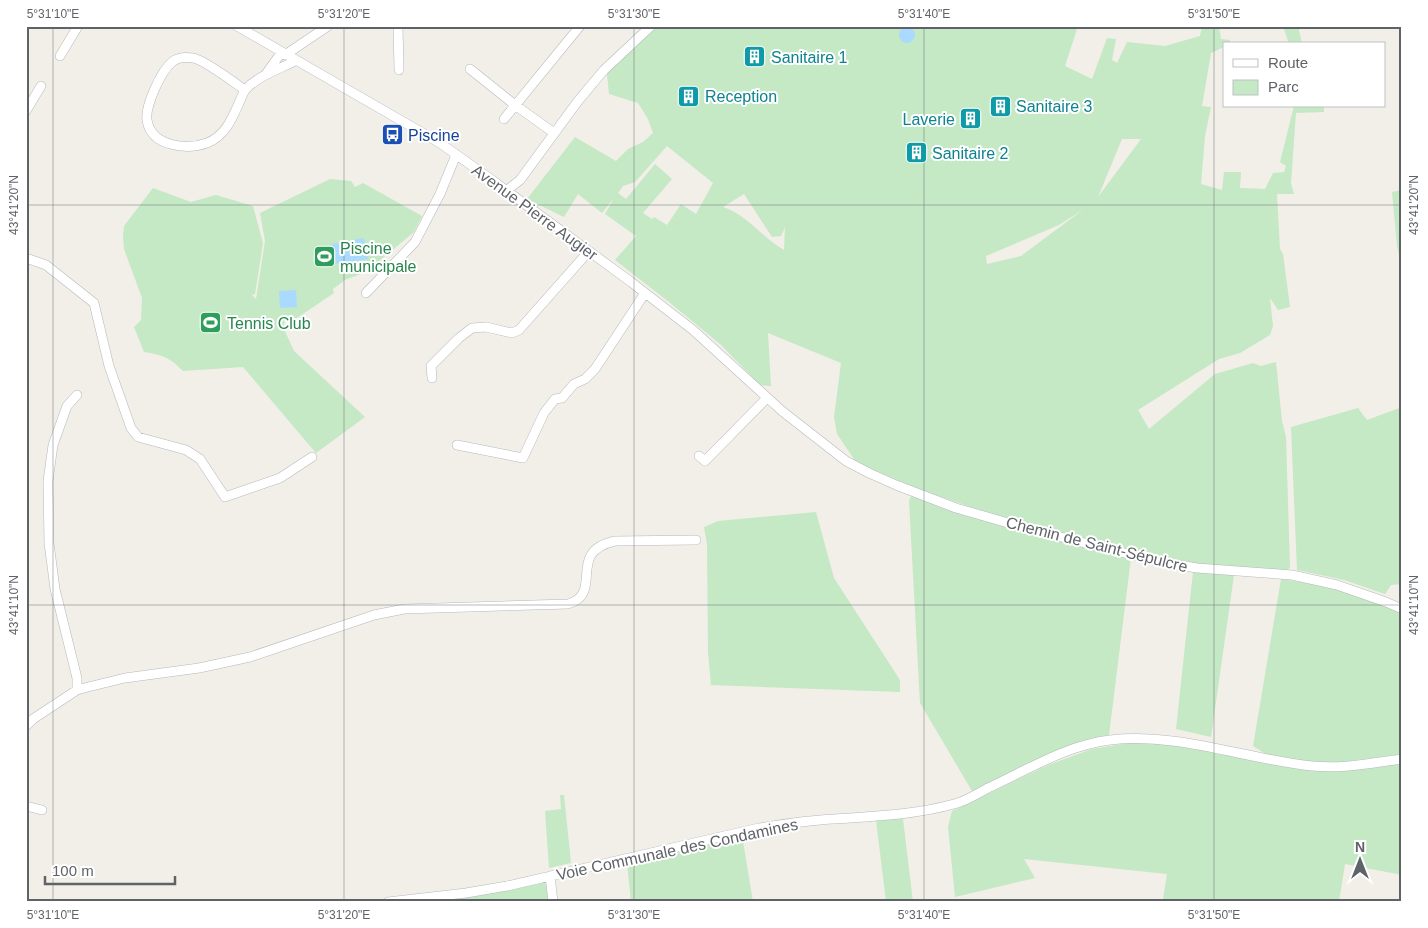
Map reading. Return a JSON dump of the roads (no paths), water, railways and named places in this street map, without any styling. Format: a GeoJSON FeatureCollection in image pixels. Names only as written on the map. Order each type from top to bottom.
{"type":"FeatureCollection","features":[{"type":"Feature","properties":{"kind":"street"},"geometry":{"type":"LineString","coordinates":[[60,56],[78,26]]}},
{"type":"Feature","properties":{"kind":"street","name":"Avenue Pierre Augier"},"geometry":{"type":"LineString","coordinates":[[237,26],[440,143],[646,293],[693,330],[767,398],[808,432]]}},
{"type":"Feature","properties":{"kind":"street"},"geometry":{"type":"LineString","coordinates":[[264,76],[284,54],[328,26]]}},
{"type":"Feature","properties":{"kind":"street"},"geometry":{"type":"LineString","coordinates":[[398,26],[399,70]]}},
{"type":"Feature","properties":{"kind":"street"},"geometry":{"type":"LineString","coordinates":[[504,119],[580,26]]}},
{"type":"Feature","properties":{"kind":"street"},"geometry":{"type":"LineString","coordinates":[[506,191],[520,180],[554,133],[604,70],[651,26]]}},
{"type":"Feature","properties":{"kind":"street"},"geometry":{"type":"LineString","coordinates":[[245,90],[196,58],[180,58],[171,62],[162,76],[150,102],[147,122],[160,140],[173,146],[190,147],[209,142],[227,128],[245,90],[264,76],[295,61]]}},
{"type":"Feature","properties":{"kind":"street"},"geometry":{"type":"LineString","coordinates":[[470,69],[554,133]]}},
{"type":"Feature","properties":{"kind":"street"},"geometry":{"type":"LineString","coordinates":[[26,111],[41,86]]}},
{"type":"Feature","properties":{"kind":"street"},"geometry":{"type":"LineString","coordinates":[[366,293],[415,242],[440,194],[456,155]]}},
{"type":"Feature","properties":{"kind":"street"},"geometry":{"type":"LineString","coordinates":[[432,378],[431,366],[459,338],[472,328],[486,327],[512,333],[520,330],[589,250]]}},
{"type":"Feature","properties":{"kind":"street"},"geometry":{"type":"LineString","coordinates":[[26,258],[46,265],[94,303],[109,366],[130,428],[138,437],[186,450],[200,459],[225,497],[280,478],[312,457]]}},
{"type":"Feature","properties":{"kind":"street"},"geometry":{"type":"LineString","coordinates":[[457,445],[523,458],[544,413],[555,398],[562,398],[574,384],[585,379],[595,369],[646,293]]}},
{"type":"Feature","properties":{"kind":"street"},"geometry":{"type":"LineString","coordinates":[[77,394],[67,406],[53,445],[48,481],[49,543],[55,589],[76,678],[77,690]]}},
{"type":"Feature","properties":{"kind":"street"},"geometry":{"type":"LineString","coordinates":[[698,456],[705,461],[767,398]]}},
{"type":"Feature","properties":{"kind":"street","name":"Chemin de Saint-Sépulcre"},"geometry":{"type":"LineString","coordinates":[[808,432],[846,461],[869,473],[930,498],[983,516],[1156,561],[1197,568],[1292,575],[1337,584],[1402,609]]}},
{"type":"Feature","properties":{"kind":"street"},"geometry":{"type":"LineString","coordinates":[[26,726],[77,690],[125,678],[199,668],[250,657],[374,616],[404,609],[568,604],[575,602],[583,595],[586,589],[587,563],[596,548],[604,544],[615,541],[696,540]]}},
{"type":"Feature","properties":{"kind":"street","name":"Voie Communale des Condamines"},"geometry":{"type":"LineString","coordinates":[[388,902],[469,892],[550,876],[759,828],[792,823],[907,814],[931,810],[956,803],[1058,755],[1088,744],[1109,740],[1131,738],[1170,740],[1286,763],[1314,766],[1354,765],[1402,759]]}},
{"type":"Feature","properties":{"kind":"street"},"geometry":{"type":"LineString","coordinates":[[26,806],[42,810]]}},
{"type":"Feature","properties":{"kind":"street"},"geometry":{"type":"LineString","coordinates":[[550,876],[553,902]]}},
{"type":"Feature","properties":{"kind":"water"},"geometry":{"type":"Polygon","coordinates":[[[907,27],[913,29],[915,35],[913,41],[907,43],[901,41],[899,35],[901,29],[907,27]]]}},
{"type":"Feature","properties":{"kind":"water"},"geometry":{"type":"Polygon","coordinates":[[[364,238],[368,259],[335,264],[332,244],[364,238]]]}},
{"type":"Feature","properties":{"kind":"water"},"geometry":{"type":"Polygon","coordinates":[[[296,290],[297,307],[280,308],[279,291],[296,290]]]}},
{"type":"Feature","properties":{"kind":"place","name":"Sanitaire 1"},"geometry":{"type":"Point","coordinates":[755,57]}},
{"type":"Feature","properties":{"kind":"place","name":"Reception"},"geometry":{"type":"Point","coordinates":[689,96]}},
{"type":"Feature","properties":{"kind":"place","name":"Sanitaire 3"},"geometry":{"type":"Point","coordinates":[1000,106]}},
{"type":"Feature","properties":{"kind":"place","name":"Laverie"},"geometry":{"type":"Point","coordinates":[971,119]}},
{"type":"Feature","properties":{"kind":"place","name":"Piscine"},"geometry":{"type":"Point","coordinates":[392,135]}},
{"type":"Feature","properties":{"kind":"place","name":"Sanitaire 2"},"geometry":{"type":"Point","coordinates":[916,153]}},
{"type":"Feature","properties":{"kind":"place","name":"Piscine municipale"},"geometry":{"type":"Point","coordinates":[324,257]}},
{"type":"Feature","properties":{"kind":"place","name":"Tennis Club"},"geometry":{"type":"Point","coordinates":[211,323]}}]}
